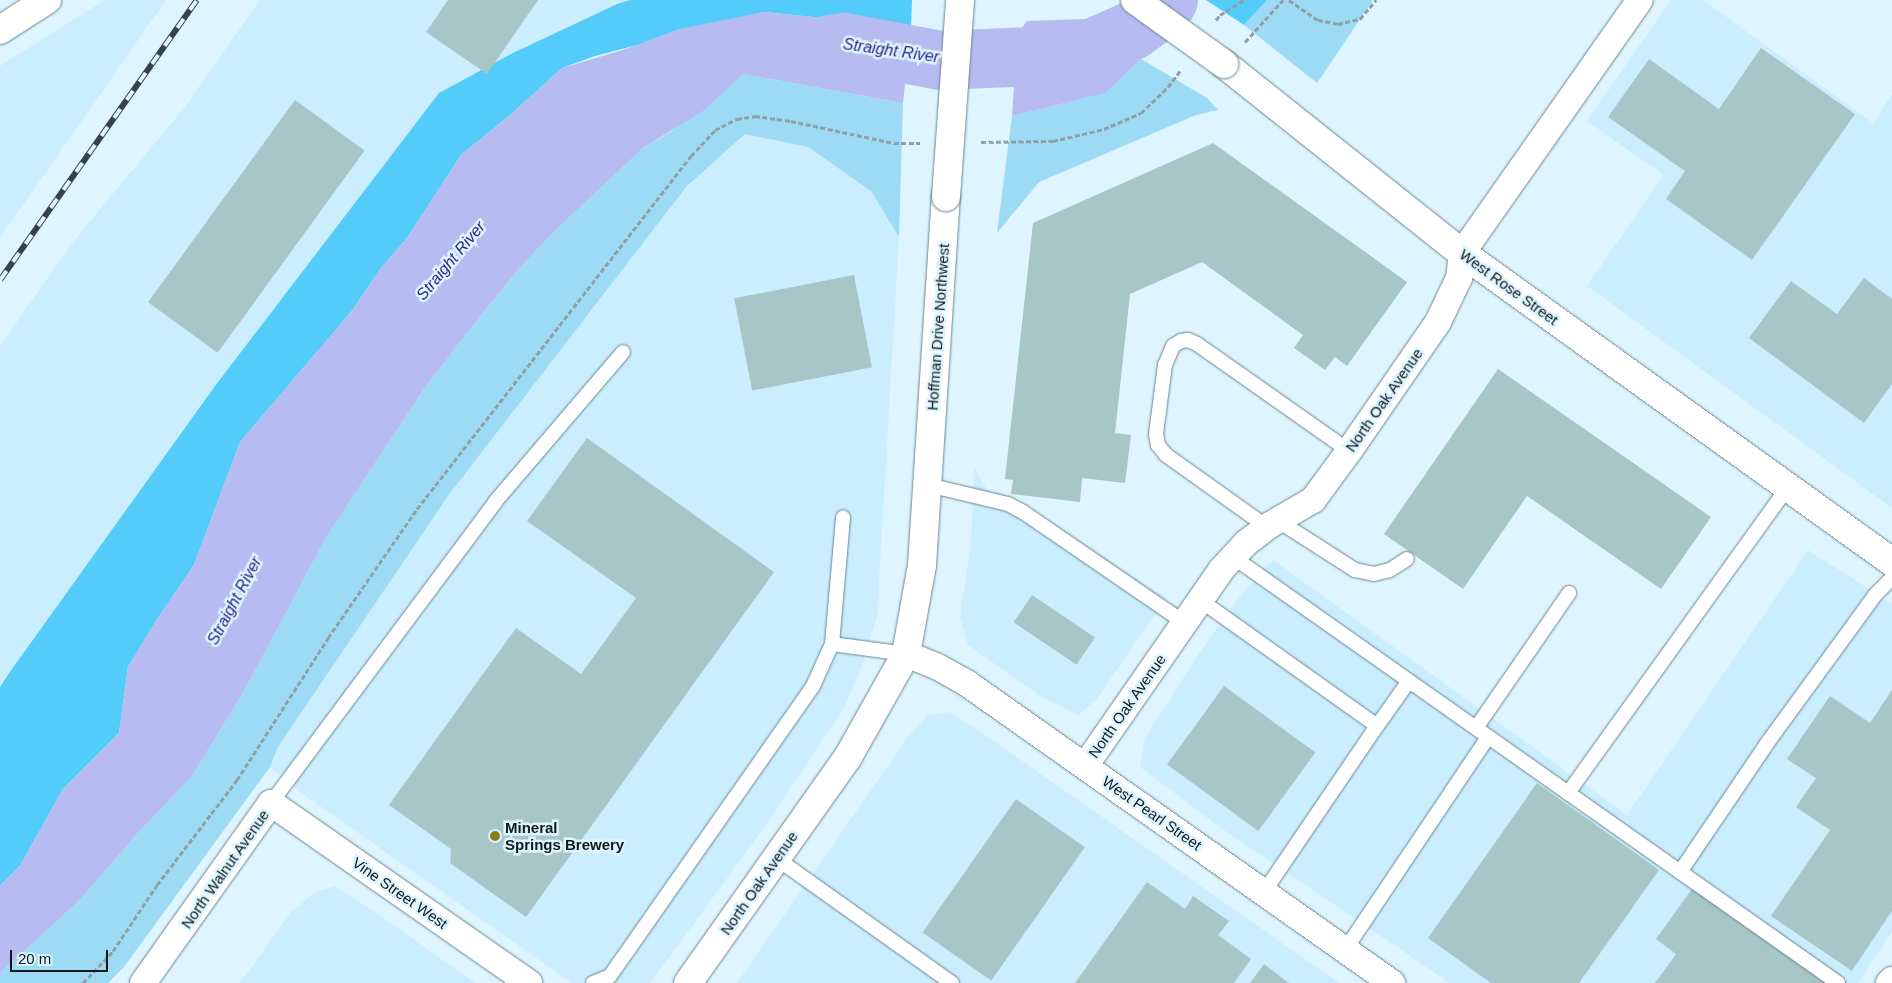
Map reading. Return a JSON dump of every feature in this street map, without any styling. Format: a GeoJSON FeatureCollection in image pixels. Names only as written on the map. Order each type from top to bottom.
{"type":"FeatureCollection","features":[{"type":"Feature","properties":{"kind":"main road"},"geometry":{"type":"LineString","coordinates":[[0,30],[47,0]]}},
{"type":"Feature","properties":{"kind":"main road","name":"Hoffman Drive Northwest"},"geometry":{"type":"LineString","coordinates":[[906,654],[922,564],[960,0]]}},
{"type":"Feature","properties":{"kind":"main road","name":"West Rose Street"},"geometry":{"type":"LineString","coordinates":[[1135,0],[1224,64],[1462,253],[1892,562]]}},
{"type":"Feature","properties":{"kind":"main road","name":"North Oak Avenue"},"geometry":{"type":"LineString","coordinates":[[688,983],[848,757],[906,654]]}},
{"type":"Feature","properties":{"kind":"street","name":"North Oak Avenue"},"geometry":{"type":"LineString","coordinates":[[1085,766],[1200,600],[1233,557],[1246,543],[1272,524],[1313,500],[1349,451],[1438,322],[1459,278],[1462,253],[1640,0]]}},
{"type":"Feature","properties":{"kind":"street","name":"West Pearl Street"},"geometry":{"type":"LineString","coordinates":[[906,654],[936,666],[968,684],[1392,983]]}},
{"type":"Feature","properties":{"kind":"street","name":"North Walnut Avenue"},"geometry":{"type":"LineString","coordinates":[[143,983],[271,803]]}},
{"type":"Feature","properties":{"kind":"street","name":"Vine Street West"},"geometry":{"type":"LineString","coordinates":[[271,803],[529,983]]}},
{"type":"Feature","properties":{"kind":"lane"},"geometry":{"type":"LineString","coordinates":[[1349,451],[1197,344],[1188,340],[1181,341],[1173,346],[1165,365],[1156,434],[1158,445],[1166,455],[1272,524],[1355,570],[1374,574],[1390,570],[1407,559]]}},
{"type":"Feature","properties":{"kind":"lane"},"geometry":{"type":"LineString","coordinates":[[271,803],[495,502],[623,352]]}},
{"type":"Feature","properties":{"kind":"lane"},"geometry":{"type":"LineString","coordinates":[[928,485],[1008,504],[1023,512],[1184,623]]}},
{"type":"Feature","properties":{"kind":"lane"},"geometry":{"type":"LineString","coordinates":[[1568,793],[1788,487]]}},
{"type":"Feature","properties":{"kind":"lane"},"geometry":{"type":"LineString","coordinates":[[593,983],[610,976],[813,686],[832,644],[843,517]]}},
{"type":"Feature","properties":{"kind":"lane"},"geometry":{"type":"LineString","coordinates":[[1233,557],[1838,983]]}},
{"type":"Feature","properties":{"kind":"lane"},"geometry":{"type":"LineString","coordinates":[[1680,872],[1768,742],[1876,594],[1892,578]]}},
{"type":"Feature","properties":{"kind":"lane"},"geometry":{"type":"LineString","coordinates":[[1476,728],[1569,594]]}},
{"type":"Feature","properties":{"kind":"lane"},"geometry":{"type":"LineString","coordinates":[[1200,600],[1377,726]]}},
{"type":"Feature","properties":{"kind":"lane"},"geometry":{"type":"LineString","coordinates":[[832,644],[906,654]]}},
{"type":"Feature","properties":{"kind":"lane"},"geometry":{"type":"LineString","coordinates":[[1264,892],[1409,681]]}},
{"type":"Feature","properties":{"kind":"lane"},"geometry":{"type":"LineString","coordinates":[[1345,950],[1488,737]]}},
{"type":"Feature","properties":{"kind":"lane"},"geometry":{"type":"LineString","coordinates":[[776,858],[952,983]]}},
{"type":"Feature","properties":{"kind":"path"},"geometry":{"type":"LineString","coordinates":[[1224,64],[1284,0]]}},
{"type":"Feature","properties":{"kind":"path"},"geometry":{"type":"LineString","coordinates":[[1289,0],[1318,20],[1338,24],[1360,19],[1376,0]]}},
{"type":"Feature","properties":{"kind":"shaded area"},"geometry":{"type":"Polygon","coordinates":[[[105,0],[166,0],[0,238],[0,66],[105,0]]]}},
{"type":"Feature","properties":{"kind":"shaded area"},"geometry":{"type":"Polygon","coordinates":[[[260,0],[630,0],[617,4],[513,53],[0,687],[0,346],[72,243],[184,108],[260,0]]]}},
{"type":"Feature","properties":{"kind":"shaded area"},"geometry":{"type":"Polygon","coordinates":[[[630,0],[912,0],[911,27],[764,12],[595,56],[562,68],[510,115],[461,155],[407,238],[381,268],[351,312],[240,442],[194,565],[128,667],[119,733],[63,789],[20,866],[0,886],[0,687],[12,669],[215,386],[439,93],[513,53],[617,4],[630,0]]]}},
{"type":"Feature","properties":{"kind":"shaded area"},"geometry":{"type":"Polygon","coordinates":[[[1206,0],[1267,0],[1244,25],[1206,0]]]}},
{"type":"Feature","properties":{"kind":"shaded area"},"geometry":{"type":"Polygon","coordinates":[[[1267,0],[1373,0],[1317,83],[1244,25],[1267,0]]]}},
{"type":"Feature","properties":{"kind":"shaded area"},"geometry":{"type":"Polygon","coordinates":[[[1671,0],[1703,0],[1873,123],[1892,94],[1892,508],[1587,286],[1664,175],[1587,121],[1671,0]]]}},
{"type":"Feature","properties":{"kind":"shaded area"},"geometry":{"type":"Polygon","coordinates":[[[1141,59],[1207,98],[1218,110],[1196,115],[1039,182],[997,233],[1012,116],[1106,93],[1141,59]]]}},
{"type":"Feature","properties":{"kind":"shaded area"},"geometry":{"type":"Polygon","coordinates":[[[743,74],[903,103],[899,237],[871,191],[808,147],[745,134],[687,186],[448,496],[278,747],[270,767],[124,967],[108,983],[0,983],[0,973],[78,902],[138,833],[192,776],[243,693],[327,536],[424,389],[481,315],[518,270],[553,233],[643,148],[672,131],[743,74]]]}},
{"type":"Feature","properties":{"kind":"shaded area"},"geometry":{"type":"Polygon","coordinates":[[[745,134],[808,147],[871,191],[899,237],[877,616],[862,665],[845,706],[761,832],[650,983],[572,983],[303,794],[270,767],[278,747],[448,496],[687,186],[745,134]]]}},
{"type":"Feature","properties":{"kind":"shaded area"},"geometry":{"type":"Polygon","coordinates":[[[974,467],[987,490],[1045,517],[1166,598],[1096,700],[1078,715],[1042,697],[968,645],[960,617],[971,545],[974,467]]]}},
{"type":"Feature","properties":{"kind":"shaded area"},"geometry":{"type":"Polygon","coordinates":[[[1808,550],[1892,604],[1892,932],[1858,983],[1450,983],[1221,828],[1140,767],[1145,738],[1198,655],[1238,598],[1273,560],[1627,815],[1808,550]]]}},
{"type":"Feature","properties":{"kind":"shaded area"},"geometry":{"type":"Polygon","coordinates":[[[949,712],[978,730],[1339,983],[737,983],[910,734],[927,716],[949,712]]]}},
{"type":"Feature","properties":{"kind":"shaded area"},"geometry":{"type":"Polygon","coordinates":[[[335,886],[475,983],[240,983],[292,911],[316,892],[335,886]]]}},
{"type":"Feature","properties":{"kind":"water"},"geometry":{"type":"Polygon","coordinates":[[[764,12],[911,27],[903,103],[743,74],[703,111],[643,148],[553,233],[518,270],[424,389],[327,536],[243,693],[192,776],[138,833],[78,902],[0,973],[0,886],[20,866],[63,789],[119,733],[128,667],[194,565],[240,442],[351,312],[381,268],[407,238],[461,155],[510,115],[562,68],[626,49],[679,29],[764,12]]]}},
{"type":"Feature","properties":{"kind":"water"},"geometry":{"type":"Polygon","coordinates":[[[1084,19],[1141,59],[1106,93],[1012,116],[1018,33],[1027,21],[1084,19]]]}},
{"type":"Feature","properties":{"kind":"building"},"geometry":{"type":"Polygon","coordinates":[[[448,0],[538,0],[487,74],[426,32],[448,0]]]}},
{"type":"Feature","properties":{"kind":"building"},"geometry":{"type":"Polygon","coordinates":[[[1761,48],[1855,114],[1752,260],[1666,199],[1685,171],[1608,117],[1649,59],[1719,109],[1761,48]]]}},
{"type":"Feature","properties":{"kind":"building"},"geometry":{"type":"Polygon","coordinates":[[[295,100],[365,151],[218,353],[148,302],[295,100]]]}},
{"type":"Feature","properties":{"kind":"building"},"geometry":{"type":"Polygon","coordinates":[[[1213,143],[1407,282],[1347,366],[1335,357],[1325,370],[1294,348],[1303,335],[1202,262],[1130,294],[1115,433],[1131,435],[1125,483],[1082,478],[1080,502],[1011,494],[1013,480],[1005,479],[1033,223],[1213,143]]]}},
{"type":"Feature","properties":{"kind":"building"},"geometry":{"type":"Polygon","coordinates":[[[854,275],[872,367],[752,391],[734,298],[854,275]]]}},
{"type":"Feature","properties":{"kind":"building"},"geometry":{"type":"Polygon","coordinates":[[[1864,278],[1892,299],[1892,384],[1864,423],[1749,338],[1791,281],[1837,314],[1864,278]]]}},
{"type":"Feature","properties":{"kind":"building"},"geometry":{"type":"Polygon","coordinates":[[[1498,369],[1711,517],[1661,589],[1527,496],[1463,589],[1384,534],[1498,369]]]}},
{"type":"Feature","properties":{"kind":"building"},"geometry":{"type":"Polygon","coordinates":[[[587,438],[774,572],[526,917],[450,863],[451,849],[389,805],[516,628],[581,674],[636,598],[527,521],[587,438]]]}},
{"type":"Feature","properties":{"kind":"building"},"geometry":{"type":"Polygon","coordinates":[[[1032,595],[1095,637],[1077,665],[1014,622],[1032,595]]]}},
{"type":"Feature","properties":{"kind":"building"},"geometry":{"type":"Polygon","coordinates":[[[1224,686],[1315,752],[1258,831],[1167,764],[1224,686]]]}},
{"type":"Feature","properties":{"kind":"building"},"geometry":{"type":"Polygon","coordinates":[[[1892,690],[1892,911],[1852,971],[1771,916],[1830,830],[1796,807],[1816,778],[1787,759],[1830,696],[1870,723],[1892,690]]]}},
{"type":"Feature","properties":{"kind":"building"},"geometry":{"type":"Polygon","coordinates":[[[1537,783],[1659,870],[1579,983],[1491,983],[1428,938],[1537,783]]]}},
{"type":"Feature","properties":{"kind":"building"},"geometry":{"type":"Polygon","coordinates":[[[1016,799],[1085,847],[991,981],[923,933],[1016,799]]]}},
{"type":"Feature","properties":{"kind":"building"},"geometry":{"type":"Polygon","coordinates":[[[1147,882],[1185,909],[1193,896],[1229,921],[1218,935],[1251,959],[1234,983],[1075,983],[1147,882]]]}},
{"type":"Feature","properties":{"kind":"building"},"geometry":{"type":"Polygon","coordinates":[[[1694,886],[1825,983],[1655,983],[1676,954],[1656,939],[1694,886]]]}},
{"type":"Feature","properties":{"kind":"building"},"geometry":{"type":"Polygon","coordinates":[[[1264,964],[1289,983],[1250,983],[1264,964]]]}},
{"type":"Feature","properties":{"kind":"waterway","name":"Straight River"},"geometry":{"type":"LineString","coordinates":[[829,44],[844,42],[940,60],[1078,54],[1132,30],[1161,9],[1168,0]]}},
{"type":"Feature","properties":{"kind":"railway"},"geometry":{"type":"LineString","coordinates":[[0,280],[197,0]]}},
{"type":"Feature","properties":{"kind":"place","name":"Mineral Springs Brewery"},"geometry":{"type":"Point","coordinates":[495,836]}}]}
